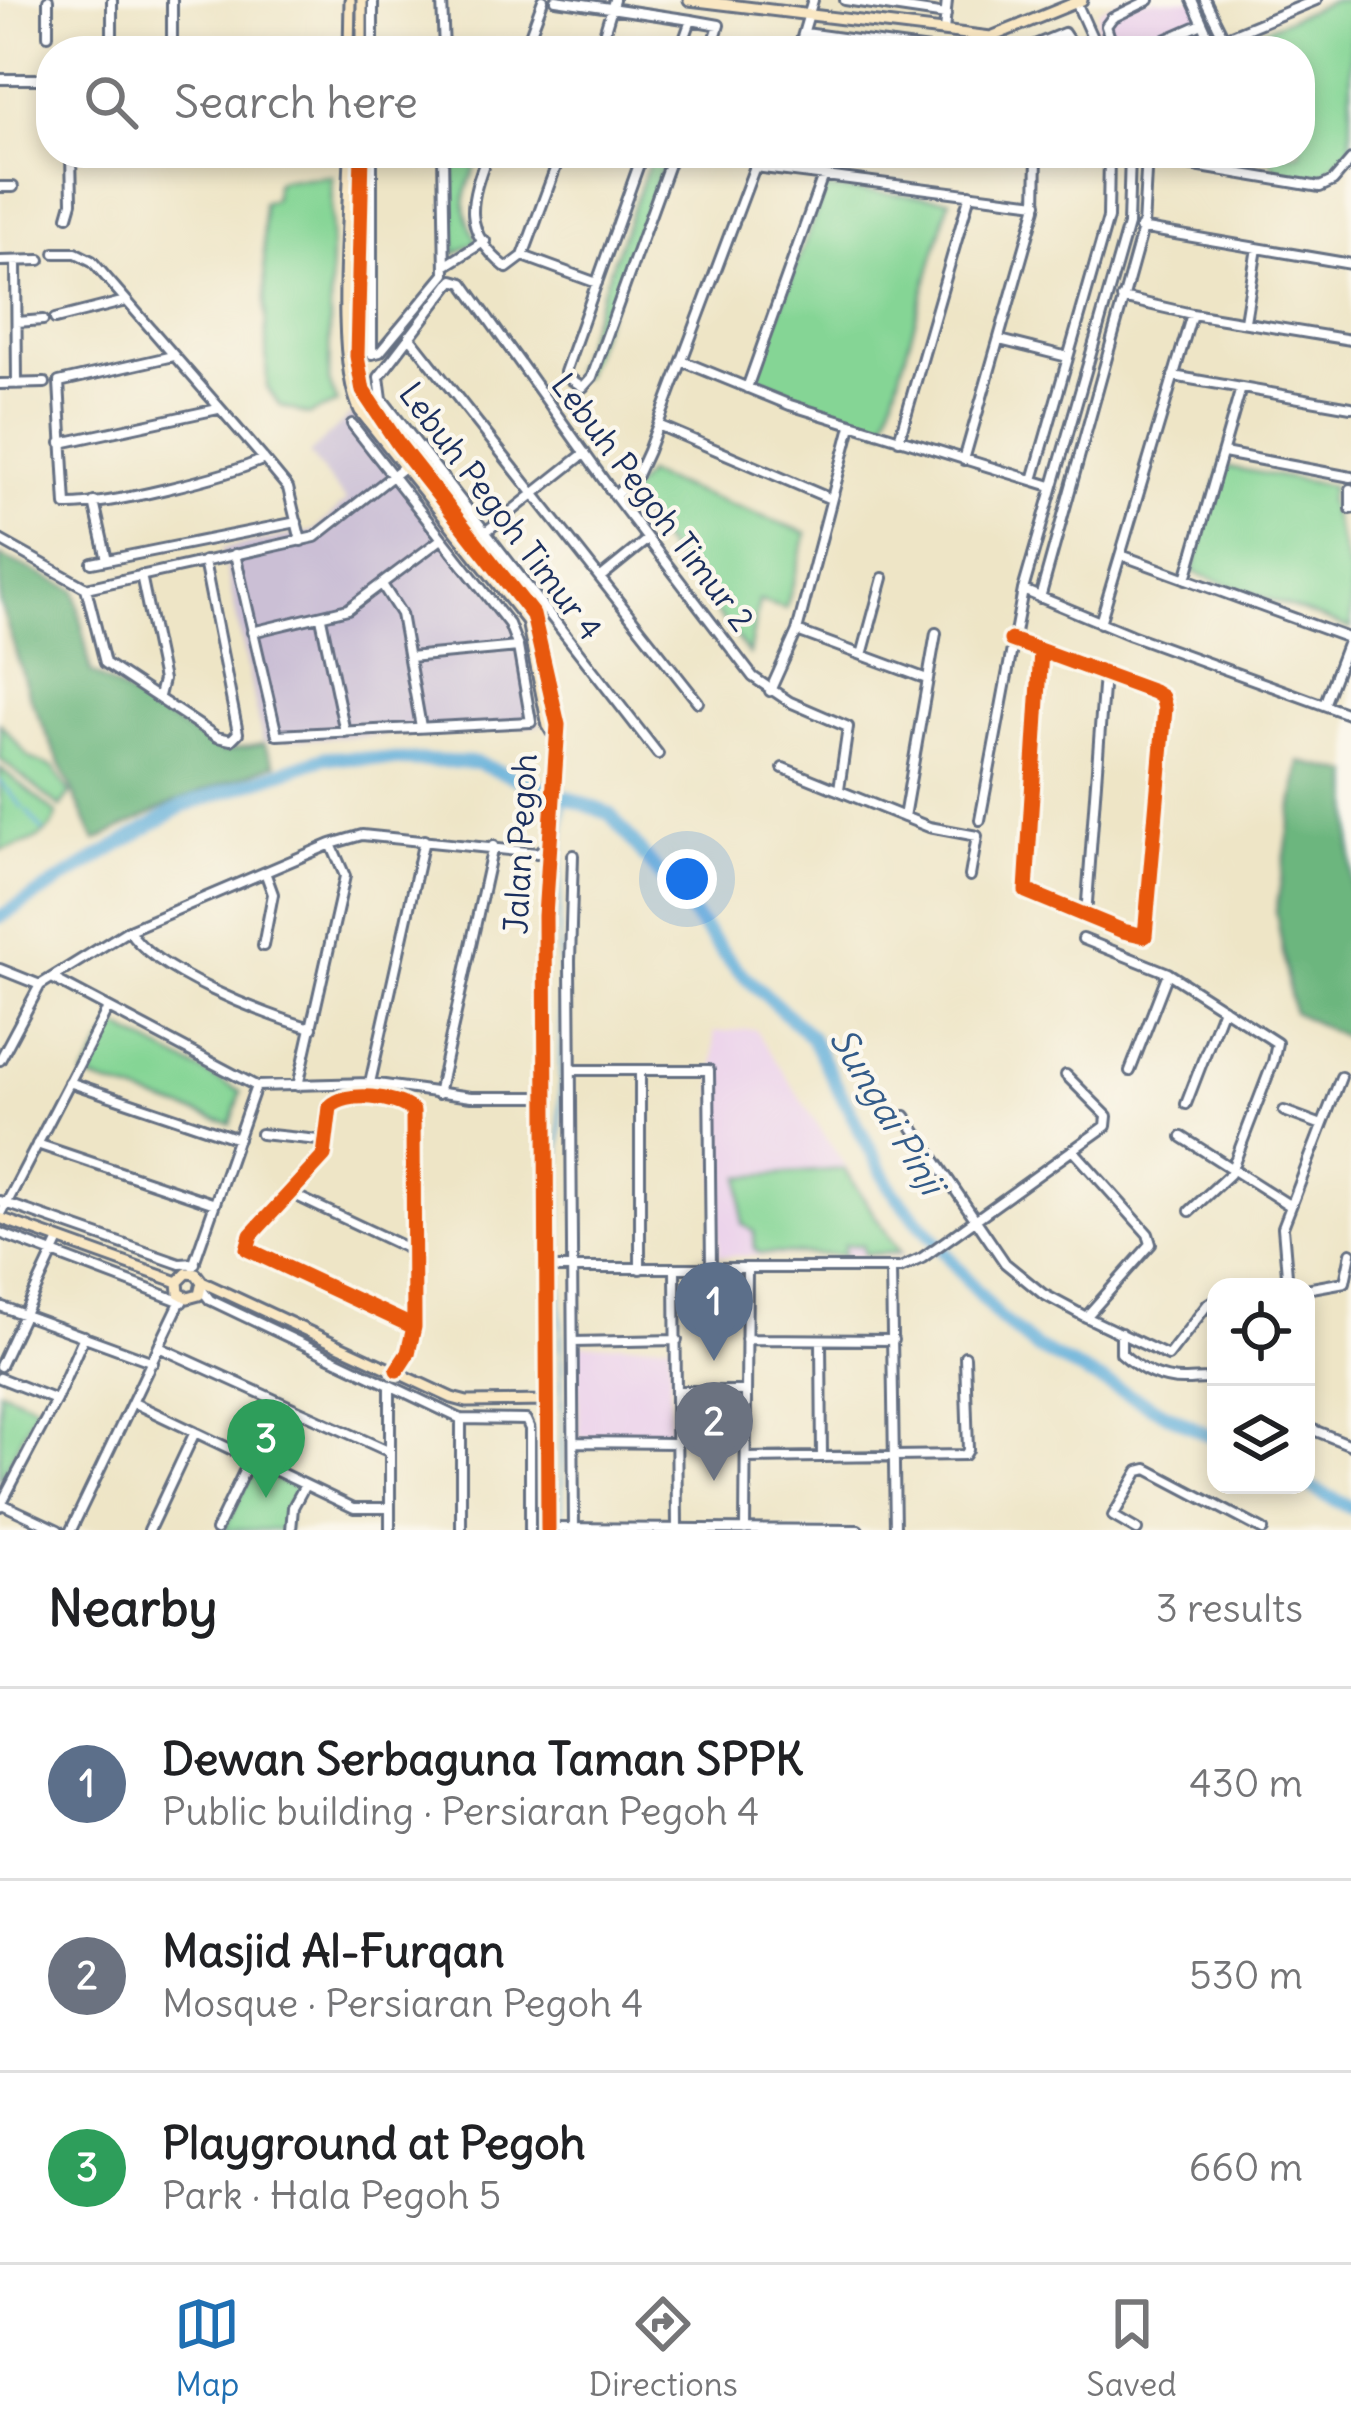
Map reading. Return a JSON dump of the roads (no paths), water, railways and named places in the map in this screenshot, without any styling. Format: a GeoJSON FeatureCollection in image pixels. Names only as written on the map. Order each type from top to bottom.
{"type":"FeatureCollection","features":[{"type":"Feature","properties":{"kind":"street"},"geometry":{"type":"LineString","coordinates":[[48,0],[48,35]]}},
{"type":"Feature","properties":{"kind":"street"},"geometry":{"type":"LineString","coordinates":[[112,0],[112,36]]}},
{"type":"Feature","properties":{"kind":"street"},"geometry":{"type":"LineString","coordinates":[[172,0],[172,36]]}},
{"type":"Feature","properties":{"kind":"street"},"geometry":{"type":"LineString","coordinates":[[350,0],[350,36]]}},
{"type":"Feature","properties":{"kind":"street"},"geometry":{"type":"LineString","coordinates":[[362,0],[362,36]]}},
{"type":"Feature","properties":{"kind":"street"},"geometry":{"type":"LineString","coordinates":[[373,0],[373,36]]}},
{"type":"Feature","properties":{"kind":"street"},"geometry":{"type":"LineString","coordinates":[[442,0],[444,36]]}},
{"type":"Feature","properties":{"kind":"street"},"geometry":{"type":"LineString","coordinates":[[530,36],[543,0]]}},
{"type":"Feature","properties":{"kind":"street"},"geometry":{"type":"LineString","coordinates":[[556,0],[613,5],[718,25],[715,36]]}},
{"type":"Feature","properties":{"kind":"street"},"geometry":{"type":"LineString","coordinates":[[689,0],[972,36]]}},
{"type":"Feature","properties":{"kind":"street"},"geometry":{"type":"LineString","coordinates":[[804,36],[813,0]]}},
{"type":"Feature","properties":{"kind":"street"},"geometry":{"type":"LineString","coordinates":[[844,0],[946,15]]}},
{"type":"Feature","properties":{"kind":"street"},"geometry":{"type":"LineString","coordinates":[[944,33],[946,0]]}},
{"type":"Feature","properties":{"kind":"street"},"geometry":{"type":"LineString","coordinates":[[1109,36],[1106,26],[1112,18],[1149,0]]}},
{"type":"Feature","properties":{"kind":"street"},"geometry":{"type":"LineString","coordinates":[[1192,0],[1207,36]]}},
{"type":"Feature","properties":{"kind":"street"},"geometry":{"type":"LineString","coordinates":[[1205,0],[1223,36]]}},
{"type":"Feature","properties":{"kind":"street"},"geometry":{"type":"LineString","coordinates":[[1229,36],[1316,0]]}},
{"type":"Feature","properties":{"kind":"street"},"geometry":{"type":"LineString","coordinates":[[996,36],[1079,1],[1092,36]]}},
{"type":"Feature","properties":{"kind":"street"},"geometry":{"type":"LineString","coordinates":[[704,22],[710,2]]}},
{"type":"Feature","properties":{"kind":"street"},"geometry":{"type":"LineString","coordinates":[[604,36],[613,5]]}},
{"type":"Feature","properties":{"kind":"street"},"geometry":{"type":"LineString","coordinates":[[685,36],[691,20]]}},
{"type":"Feature","properties":{"kind":"street"},"geometry":{"type":"LineString","coordinates":[[1174,36],[1202,24]]}},
{"type":"Feature","properties":{"kind":"street"},"geometry":{"type":"LineString","coordinates":[[805,33],[827,36]]}},
{"type":"Feature","properties":{"kind":"street"},"geometry":{"type":"LineString","coordinates":[[0,79],[36,79]]}},
{"type":"Feature","properties":{"kind":"street"},"geometry":{"type":"LineString","coordinates":[[1214,168],[1320,187],[1351,160]]}},
{"type":"Feature","properties":{"kind":"street"},"geometry":{"type":"LineString","coordinates":[[68,216],[71,168]]}},
{"type":"Feature","properties":{"kind":"street","name":"Jalan Pegoh"},"geometry":{"type":"LineString","coordinates":[[350,168],[350,380],[360,411],[526,621],[548,726],[556,739],[548,866],[548,1529]]}},
{"type":"Feature","properties":{"kind":"street"},"geometry":{"type":"LineString","coordinates":[[362,168],[357,356],[368,402],[539,628],[558,725],[556,739]]}},
{"type":"Feature","properties":{"kind":"street"},"geometry":{"type":"LineString","coordinates":[[372,168],[372,354],[380,352],[445,274],[443,168]]}},
{"type":"Feature","properties":{"kind":"street"},"geometry":{"type":"LineString","coordinates":[[482,168],[471,213],[503,267],[524,256],[556,168]]}},
{"type":"Feature","properties":{"kind":"street"},"geometry":{"type":"LineString","coordinates":[[639,168],[565,372],[584,386],[592,377],[668,168]]}},
{"type":"Feature","properties":{"kind":"street"},"geometry":{"type":"LineString","coordinates":[[615,496],[638,475],[754,168]]}},
{"type":"Feature","properties":{"kind":"street"},"geometry":{"type":"LineString","coordinates":[[770,168],[1037,203]]}},
{"type":"Feature","properties":{"kind":"street"},"geometry":{"type":"LineString","coordinates":[[964,460],[1037,203],[1036,168]]}},
{"type":"Feature","properties":{"kind":"street"},"geometry":{"type":"LineString","coordinates":[[1033,480],[1108,218],[1108,168]]}},
{"type":"Feature","properties":{"kind":"street"},"geometry":{"type":"LineString","coordinates":[[980,820],[1023,590],[1128,225],[1130,168]]}},
{"type":"Feature","properties":{"kind":"street"},"geometry":{"type":"LineString","coordinates":[[1040,598],[1143,228],[1146,168]]}},
{"type":"Feature","properties":{"kind":"street"},"geometry":{"type":"LineString","coordinates":[[747,388],[823,175]]}},
{"type":"Feature","properties":{"kind":"street"},"geometry":{"type":"LineString","coordinates":[[0,187],[13,187]]}},
{"type":"Feature","properties":{"kind":"street"},"geometry":{"type":"LineString","coordinates":[[899,440],[970,194]]}},
{"type":"Feature","properties":{"kind":"street"},"geometry":{"type":"LineString","coordinates":[[1128,225],[1351,264]]}},
{"type":"Feature","properties":{"kind":"street"},"geometry":{"type":"LineString","coordinates":[[445,266],[485,241]]}},
{"type":"Feature","properties":{"kind":"street"},"geometry":{"type":"LineString","coordinates":[[1245,321],[1257,248]]}},
{"type":"Feature","properties":{"kind":"street"},"geometry":{"type":"LineString","coordinates":[[55,253],[76,253],[92,261],[288,488],[301,541]]}},
{"type":"Feature","properties":{"kind":"street"},"geometry":{"type":"LineString","coordinates":[[524,256],[597,283]]}},
{"type":"Feature","properties":{"kind":"street"},"geometry":{"type":"LineString","coordinates":[[0,261],[40,260]]}},
{"type":"Feature","properties":{"kind":"street"},"geometry":{"type":"LineString","coordinates":[[16,261],[17,384]]}},
{"type":"Feature","properties":{"kind":"street"},"geometry":{"type":"LineString","coordinates":[[1092,277],[1112,282]]}},
{"type":"Feature","properties":{"kind":"street","name":"Lebuh Pegoh Timur 2"},"geometry":{"type":"LineString","coordinates":[[409,336],[458,279],[753,677],[770,691],[848,727],[838,789]]}},
{"type":"Feature","properties":{"kind":"street"},"geometry":{"type":"LineString","coordinates":[[1122,298],[1351,340]]}},
{"type":"Feature","properties":{"kind":"street"},"geometry":{"type":"LineString","coordinates":[[55,319],[126,301]]}},
{"type":"Feature","properties":{"kind":"street"},"geometry":{"type":"LineString","coordinates":[[1100,623],[1192,314]]}},
{"type":"Feature","properties":{"kind":"street"},"geometry":{"type":"LineString","coordinates":[[17,322],[43,320]]}},
{"type":"Feature","properties":{"kind":"street","name":"Lebuh Pegoh Timur 4"},"geometry":{"type":"LineString","coordinates":[[658,754],[382,399],[379,377],[409,336],[698,702]]}},
{"type":"Feature","properties":{"kind":"street"},"geometry":{"type":"LineString","coordinates":[[1000,340],[1068,357]]}},
{"type":"Feature","properties":{"kind":"street"},"geometry":{"type":"LineString","coordinates":[[172,356],[59,382],[66,505],[239,470],[264,460]]}},
{"type":"Feature","properties":{"kind":"street"},"geometry":{"type":"LineString","coordinates":[[682,362],[851,426],[1051,486]]}},
{"type":"Feature","properties":{"kind":"street"},"geometry":{"type":"LineString","coordinates":[[1173,376],[1351,406]]}},
{"type":"Feature","properties":{"kind":"street"},"geometry":{"type":"LineString","coordinates":[[0,384],[45,383]]}},
{"type":"Feature","properties":{"kind":"street"},"geometry":{"type":"LineString","coordinates":[[1186,579],[1241,388]]}},
{"type":"Feature","properties":{"kind":"street"},"geometry":{"type":"LineString","coordinates":[[61,443],[218,409]]}},
{"type":"Feature","properties":{"kind":"street"},"geometry":{"type":"LineString","coordinates":[[235,554],[277,735],[531,722],[518,647],[509,624],[352,424]]}},
{"type":"Feature","properties":{"kind":"street"},"geometry":{"type":"LineString","coordinates":[[658,425],[831,499]]}},
{"type":"Feature","properties":{"kind":"street"},"geometry":{"type":"LineString","coordinates":[[770,691],[797,631],[851,426]]}},
{"type":"Feature","properties":{"kind":"street"},"geometry":{"type":"LineString","coordinates":[[399,445],[405,466],[421,474]]}},
{"type":"Feature","properties":{"kind":"street"},"geometry":{"type":"LineString","coordinates":[[474,541],[585,453]]}},
{"type":"Feature","properties":{"kind":"street"},"geometry":{"type":"LineString","coordinates":[[1223,453],[1351,477]]}},
{"type":"Feature","properties":{"kind":"street"},"geometry":{"type":"LineString","coordinates":[[0,540],[86,588],[315,537],[405,466]]}},
{"type":"Feature","properties":{"kind":"street"},"geometry":{"type":"LineString","coordinates":[[1351,489],[1351,509]]}},
{"type":"Feature","properties":{"kind":"street"},"geometry":{"type":"LineString","coordinates":[[94,502],[106,560]]}},
{"type":"Feature","properties":{"kind":"street"},"geometry":{"type":"LineString","coordinates":[[92,563],[297,522]]}},
{"type":"Feature","properties":{"kind":"street"},"geometry":{"type":"LineString","coordinates":[[455,532],[474,541],[482,566]]}},
{"type":"Feature","properties":{"kind":"street"},"geometry":{"type":"LineString","coordinates":[[252,632],[348,609],[440,539]]}},
{"type":"Feature","properties":{"kind":"street"},"geometry":{"type":"LineString","coordinates":[[601,577],[648,539]]}},
{"type":"Feature","properties":{"kind":"street"},"geometry":{"type":"LineString","coordinates":[[1120,554],[1350,639],[1324,705]]}},
{"type":"Feature","properties":{"kind":"street"},"geometry":{"type":"LineString","coordinates":[[86,588],[102,659],[217,736],[232,740],[238,733],[204,561]]}},
{"type":"Feature","properties":{"kind":"street"},"geometry":{"type":"LineString","coordinates":[[141,575],[163,680],[159,696]]}},
{"type":"Feature","properties":{"kind":"street"},"geometry":{"type":"LineString","coordinates":[[862,655],[883,578]]}},
{"type":"Feature","properties":{"kind":"street"},"geometry":{"type":"LineString","coordinates":[[382,586],[398,604],[421,727]]}},
{"type":"Feature","properties":{"kind":"street"},"geometry":{"type":"LineString","coordinates":[[1023,590],[1351,715]]}},
{"type":"Feature","properties":{"kind":"street"},"geometry":{"type":"LineString","coordinates":[[321,619],[345,732]]}},
{"type":"Feature","properties":{"kind":"street"},"geometry":{"type":"LineString","coordinates":[[797,631],[927,679]]}},
{"type":"Feature","properties":{"kind":"street"},"geometry":{"type":"LineString","coordinates":[[904,817],[936,633]]}},
{"type":"Feature","properties":{"kind":"street"},"geometry":{"type":"LineString","coordinates":[[1011,640],[1154,692],[1162,697],[1165,709],[1148,929],[1140,937],[1026,891],[1041,651]]}},
{"type":"Feature","properties":{"kind":"street"},"geometry":{"type":"LineString","coordinates":[[410,657],[518,647]]}},
{"type":"Feature","properties":{"kind":"street"},"geometry":{"type":"LineString","coordinates":[[1086,916],[1104,674]]}},
{"type":"Feature","properties":{"kind":"street"},"geometry":{"type":"LineString","coordinates":[[783,768],[929,826],[977,836],[970,876]]}},
{"type":"Feature","properties":{"kind":"street"},"geometry":{"type":"LineString","coordinates":[[0,1060],[40,986],[52,978],[129,930],[331,844],[362,835],[494,846],[537,853],[548,866]]}},
{"type":"Feature","properties":{"kind":"street"},"geometry":{"type":"LineString","coordinates":[[370,1083],[424,840]]}},
{"type":"Feature","properties":{"kind":"street"},"geometry":{"type":"LineString","coordinates":[[537,853],[549,843]]}},
{"type":"Feature","properties":{"kind":"street"},"geometry":{"type":"LineString","coordinates":[[298,1085],[345,876],[331,844]]}},
{"type":"Feature","properties":{"kind":"street"},"geometry":{"type":"LineString","coordinates":[[438,1094],[494,846]]}},
{"type":"Feature","properties":{"kind":"street","name":"Jalan Pegoh"},"geometry":{"type":"LineString","coordinates":[[573,855],[574,1529]]}},
{"type":"Feature","properties":{"kind":"street"},"geometry":{"type":"LineString","coordinates":[[263,946],[273,894],[265,872]]}},
{"type":"Feature","properties":{"kind":"street"},"geometry":{"type":"LineString","coordinates":[[129,930],[149,955],[268,1017],[312,1028]]}},
{"type":"Feature","properties":{"kind":"street"},"geometry":{"type":"LineString","coordinates":[[1083,939],[1168,973],[1272,1038],[1277,1048],[1232,1168],[1190,1210]]}},
{"type":"Feature","properties":{"kind":"street"},"geometry":{"type":"LineString","coordinates":[[0,969],[40,986]]}},
{"type":"Feature","properties":{"kind":"street"},"geometry":{"type":"LineString","coordinates":[[1130,1071],[1168,973]]}},
{"type":"Feature","properties":{"kind":"street"},"geometry":{"type":"LineString","coordinates":[[52,978],[256,1086],[370,1083],[438,1094],[546,1097]]}},
{"type":"Feature","properties":{"kind":"street"},"geometry":{"type":"LineString","coordinates":[[108,1008],[3,1202],[0,1217],[182,1299],[205,1291]]}},
{"type":"Feature","properties":{"kind":"street"},"geometry":{"type":"LineString","coordinates":[[1186,1104],[1223,1008]]}},
{"type":"Feature","properties":{"kind":"street"},"geometry":{"type":"LineString","coordinates":[[571,1070],[709,1070],[711,1269]]}},
{"type":"Feature","properties":{"kind":"street"},"geometry":{"type":"LineString","coordinates":[[640,1071],[640,1269]]}},
{"type":"Feature","properties":{"kind":"street"},"geometry":{"type":"LineString","coordinates":[[546,1268],[890,1270],[922,1258],[1109,1121],[1066,1075]]}},
{"type":"Feature","properties":{"kind":"street"},"geometry":{"type":"LineString","coordinates":[[1287,1278],[1283,1227],[1341,1077]]}},
{"type":"Feature","properties":{"kind":"street"},"geometry":{"type":"LineString","coordinates":[[69,1082],[238,1139]]}},
{"type":"Feature","properties":{"kind":"street"},"geometry":{"type":"LineString","coordinates":[[178,1282],[193,1268],[256,1086]]}},
{"type":"Feature","properties":{"kind":"street"},"geometry":{"type":"LineString","coordinates":[[397,1370],[408,1353],[414,1327],[413,1111],[399,1102],[362,1097],[332,1102],[324,1156],[251,1235],[247,1249],[414,1327]]}},
{"type":"Feature","properties":{"kind":"street"},"geometry":{"type":"LineString","coordinates":[[1284,1111],[1322,1125]]}},
{"type":"Feature","properties":{"kind":"street"},"geometry":{"type":"LineString","coordinates":[[905,1115],[1004,1263],[1043,1294],[1162,1355],[1172,1354],[1207,1305]]}},
{"type":"Feature","properties":{"kind":"street"},"geometry":{"type":"LineString","coordinates":[[261,1134],[328,1142]]}},
{"type":"Feature","properties":{"kind":"street"},"geometry":{"type":"LineString","coordinates":[[1182,1137],[1289,1205]]}},
{"type":"Feature","properties":{"kind":"street"},"geometry":{"type":"LineString","coordinates":[[37,1144],[215,1204]]}},
{"type":"Feature","properties":{"kind":"street"},"geometry":{"type":"LineString","coordinates":[[1073,1150],[1148,1234],[1151,1244],[1086,1317]]}},
{"type":"Feature","properties":{"kind":"street"},"geometry":{"type":"LineString","coordinates":[[290,1192],[414,1252]]}},
{"type":"Feature","properties":{"kind":"street"},"geometry":{"type":"LineString","coordinates":[[3,1202],[193,1268],[205,1291],[461,1419],[518,1419],[530,1424],[530,1530]]}},
{"type":"Feature","properties":{"kind":"street"},"geometry":{"type":"LineString","coordinates":[[0,1233],[178,1282]]}},
{"type":"Feature","properties":{"kind":"street"},"geometry":{"type":"LineString","coordinates":[[0,1366],[57,1246]]}},
{"type":"Feature","properties":{"kind":"street"},"geometry":{"type":"LineString","coordinates":[[1315,1287],[1345,1282],[1351,1252]]}},
{"type":"Feature","properties":{"kind":"street"},"geometry":{"type":"LineString","coordinates":[[675,1269],[677,1529]]}},
{"type":"Feature","properties":{"kind":"street"},"geometry":{"type":"LineString","coordinates":[[745,1530],[747,1269]]}},
{"type":"Feature","properties":{"kind":"street"},"geometry":{"type":"LineString","coordinates":[[890,1270],[895,1530]]}},
{"type":"Feature","properties":{"kind":"street"},"geometry":{"type":"LineString","coordinates":[[71,1530],[161,1348],[182,1299],[178,1282]]}},
{"type":"Feature","properties":{"kind":"street"},"geometry":{"type":"LineString","coordinates":[[205,1291],[467,1402],[547,1401]]}},
{"type":"Feature","properties":{"kind":"street"},"geometry":{"type":"LineString","coordinates":[[0,1306],[153,1363]]}},
{"type":"Feature","properties":{"kind":"street"},"geometry":{"type":"LineString","coordinates":[[1121,1333],[1121,1353],[1153,1373],[1166,1378],[1207,1378]]}},
{"type":"Feature","properties":{"kind":"street"},"geometry":{"type":"LineString","coordinates":[[58,1530],[0,1504],[84,1336]]}},
{"type":"Feature","properties":{"kind":"street"},"geometry":{"type":"LineString","coordinates":[[746,1339],[893,1340]]}},
{"type":"Feature","properties":{"kind":"street"},"geometry":{"type":"LineString","coordinates":[[574,1342],[677,1340]]}},
{"type":"Feature","properties":{"kind":"street"},"geometry":{"type":"LineString","coordinates":[[820,1341],[822,1457]]}},
{"type":"Feature","properties":{"kind":"street"},"geometry":{"type":"LineString","coordinates":[[161,1348],[390,1452]]}},
{"type":"Feature","properties":{"kind":"street"},"geometry":{"type":"LineString","coordinates":[[746,1458],[966,1454],[965,1356]]}},
{"type":"Feature","properties":{"kind":"street"},"geometry":{"type":"LineString","coordinates":[[0,1378],[56,1400]]}},
{"type":"Feature","properties":{"kind":"street"},"geometry":{"type":"LineString","coordinates":[[527,1401],[547,1385]]}},
{"type":"Feature","properties":{"kind":"street"},"geometry":{"type":"LineString","coordinates":[[390,1386],[390,1530]]}},
{"type":"Feature","properties":{"kind":"street"},"geometry":{"type":"LineString","coordinates":[[677,1391],[745,1390]]}},
{"type":"Feature","properties":{"kind":"street"},"geometry":{"type":"LineString","coordinates":[[527,1401],[547,1424]]}},
{"type":"Feature","properties":{"kind":"street"},"geometry":{"type":"LineString","coordinates":[[134,1403],[354,1508],[390,1508]]}},
{"type":"Feature","properties":{"kind":"street"},"geometry":{"type":"LineString","coordinates":[[461,1419],[461,1530]]}},
{"type":"Feature","properties":{"kind":"street"},"geometry":{"type":"LineString","coordinates":[[1315,1431],[1351,1445]]}},
{"type":"Feature","properties":{"kind":"street"},"geometry":{"type":"LineString","coordinates":[[149,1530],[196,1432]]}},
{"type":"Feature","properties":{"kind":"street"},"geometry":{"type":"LineString","coordinates":[[574,1442],[676,1442]]}},
{"type":"Feature","properties":{"kind":"street"},"geometry":{"type":"LineString","coordinates":[[215,1530],[250,1459]]}},
{"type":"Feature","properties":{"kind":"street"},"geometry":{"type":"LineString","coordinates":[[1137,1530],[1113,1516],[1143,1469],[1264,1530]]}},
{"type":"Feature","properties":{"kind":"street"},"geometry":{"type":"LineString","coordinates":[[291,1530],[293,1507],[305,1485]]}},
{"type":"Feature","properties":{"kind":"street"},"geometry":{"type":"LineString","coordinates":[[548,1529],[858,1530]]}},
{"type":"Feature","properties":{"kind":"waterway","name":"Sungai Pinji"},"geometry":{"type":"LineString","coordinates":[[0,917],[183,806],[326,757],[477,763],[610,814],[736,968],[811,1037],[891,1189],[998,1316],[1035,1347],[1207,1434]]}},
{"type":"Feature","properties":{"kind":"waterway"},"geometry":{"type":"LineString","coordinates":[[0,781],[23,808]]}},
{"type":"Feature","properties":{"kind":"waterway"},"geometry":{"type":"LineString","coordinates":[[561,1262],[559,914],[566,797]]}},
{"type":"Feature","properties":{"kind":"waterway"},"geometry":{"type":"LineString","coordinates":[[27,811],[43,831]]}},
{"type":"Feature","properties":{"kind":"waterway"},"geometry":{"type":"LineString","coordinates":[[561,1275],[562,1521]]}},
{"type":"Feature","properties":{"kind":"waterway","name":"Sungai Pinji"},"geometry":{"type":"LineString","coordinates":[[1315,1490],[1351,1508]]}},
{"type":"Feature","properties":{"kind":"place","name":"Dewan Serbaguna Taman SPPK"},"geometry":{"type":"Point","coordinates":[714,1361]}},
{"type":"Feature","properties":{"kind":"place","name":"Masjid Al-Furqan"},"geometry":{"type":"Point","coordinates":[714,1481]}},
{"type":"Feature","properties":{"kind":"place","name":"Playground at Pegoh"},"geometry":{"type":"Point","coordinates":[266,1498]}}]}
